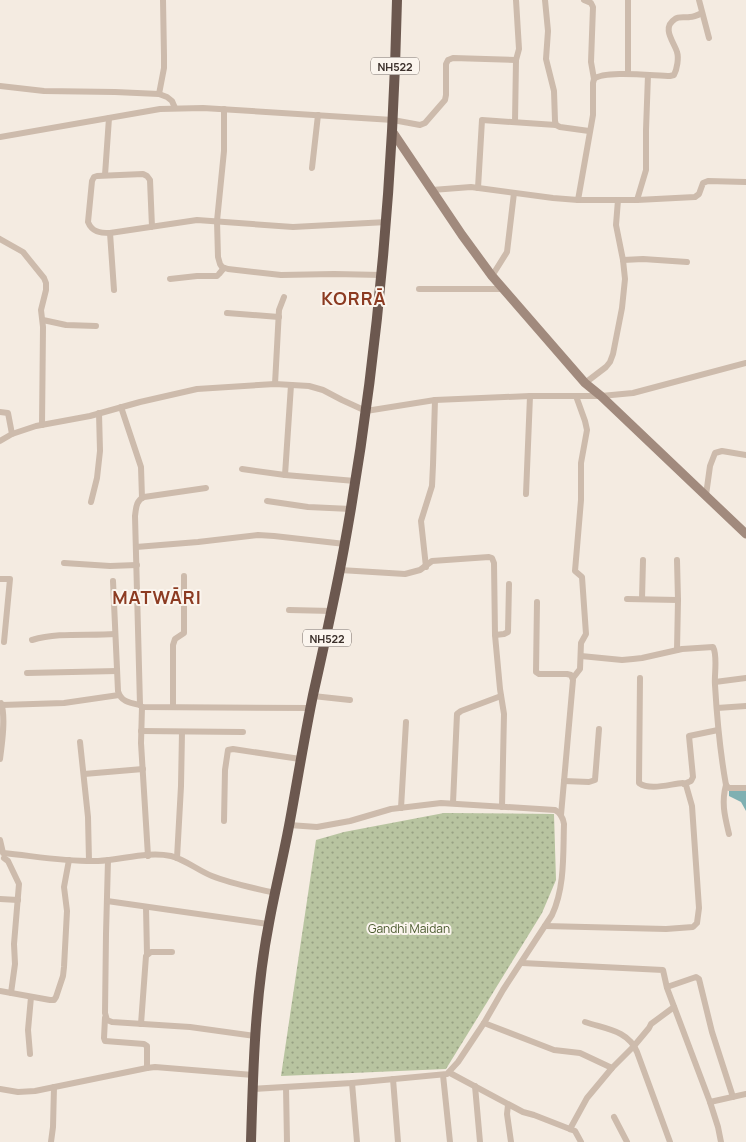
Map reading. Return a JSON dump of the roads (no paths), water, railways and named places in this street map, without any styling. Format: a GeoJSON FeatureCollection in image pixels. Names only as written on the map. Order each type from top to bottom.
{"type":"FeatureCollection","features":[{"type":"Feature","properties":{"kind":"highway","name":"NH522"},"geometry":{"type":"LineString","coordinates":[[251,1142],[255,1036],[268,924],[345,544],[366,411],[387,222],[397,0]]}},
{"type":"Feature","properties":{"kind":"main road"},"geometry":{"type":"LineString","coordinates":[[392,131],[462,236],[492,276],[585,383],[746,534]]}},
{"type":"Feature","properties":{"kind":"street"},"geometry":{"type":"LineString","coordinates":[[159,94],[164,62],[163,0]]}},
{"type":"Feature","properties":{"kind":"street"},"geometry":{"type":"LineString","coordinates":[[515,122],[516,60],[519,49],[516,0]]}},
{"type":"Feature","properties":{"kind":"street"},"geometry":{"type":"LineString","coordinates":[[545,0],[548,31],[546,58],[554,91],[556,125]]}},
{"type":"Feature","properties":{"kind":"street"},"geometry":{"type":"LineString","coordinates":[[578,200],[593,115],[594,79],[591,62],[593,7],[591,2],[584,0]]}},
{"type":"Feature","properties":{"kind":"street"},"geometry":{"type":"LineString","coordinates":[[628,0],[628,74]]}},
{"type":"Feature","properties":{"kind":"street"},"geometry":{"type":"LineString","coordinates":[[699,0],[710,38]]}},
{"type":"Feature","properties":{"kind":"street"},"geometry":{"type":"LineString","coordinates":[[594,79],[601,76],[628,74],[674,75],[677,52],[669,36],[668,30],[670,25],[673,20],[678,18],[689,18],[702,13]]}},
{"type":"Feature","properties":{"kind":"street"},"geometry":{"type":"LineString","coordinates":[[0,137],[160,109],[176,108],[224,109],[393,120],[420,125],[425,123],[445,100],[446,64],[448,60],[453,58],[516,60]]}},
{"type":"Feature","properties":{"kind":"street"},"geometry":{"type":"LineString","coordinates":[[637,200],[646,170],[648,75]]}},
{"type":"Feature","properties":{"kind":"street"},"geometry":{"type":"LineString","coordinates":[[0,86],[44,91],[159,94],[167,96],[176,108]]}},
{"type":"Feature","properties":{"kind":"street"},"geometry":{"type":"LineString","coordinates":[[224,109],[224,151],[217,221],[218,257],[220,264],[224,268],[281,275],[382,275]]}},
{"type":"Feature","properties":{"kind":"street"},"geometry":{"type":"LineString","coordinates":[[312,168],[318,115]]}},
{"type":"Feature","properties":{"kind":"street"},"geometry":{"type":"LineString","coordinates":[[105,175],[109,118]]}},
{"type":"Feature","properties":{"kind":"street"},"geometry":{"type":"LineString","coordinates":[[478,188],[482,120],[556,125],[589,131]]}},
{"type":"Feature","properties":{"kind":"street"},"geometry":{"type":"LineString","coordinates":[[152,227],[150,180],[148,176],[143,174],[105,175],[94,178],[92,181],[88,222],[90,227],[96,232],[103,233],[152,227],[197,220],[293,227],[387,222]]}},
{"type":"Feature","properties":{"kind":"street"},"geometry":{"type":"LineString","coordinates":[[432,190],[462,187],[578,200],[637,200],[695,197],[699,194],[703,183],[708,181],[746,182]]}},
{"type":"Feature","properties":{"kind":"street"},"geometry":{"type":"LineString","coordinates":[[492,276],[507,252],[514,193]]}},
{"type":"Feature","properties":{"kind":"street"},"geometry":{"type":"LineString","coordinates":[[585,383],[606,367],[613,354],[625,279],[616,225],[618,200]]}},
{"type":"Feature","properties":{"kind":"street"},"geometry":{"type":"LineString","coordinates":[[110,232],[114,290]]}},
{"type":"Feature","properties":{"kind":"street"},"geometry":{"type":"LineString","coordinates":[[0,239],[23,252],[46,283],[41,310],[44,327],[42,425]]}},
{"type":"Feature","properties":{"kind":"street"},"geometry":{"type":"LineString","coordinates":[[623,260],[643,259],[687,262]]}},
{"type":"Feature","properties":{"kind":"street"},"geometry":{"type":"LineString","coordinates":[[170,279],[215,276],[220,274],[224,268]]}},
{"type":"Feature","properties":{"kind":"street"},"geometry":{"type":"LineString","coordinates":[[419,290],[504,289]]}},
{"type":"Feature","properties":{"kind":"street"},"geometry":{"type":"LineString","coordinates":[[275,384],[279,317],[284,297]]}},
{"type":"Feature","properties":{"kind":"street"},"geometry":{"type":"LineString","coordinates":[[227,313],[279,317]]}},
{"type":"Feature","properties":{"kind":"street"},"geometry":{"type":"LineString","coordinates":[[43,320],[66,325],[96,326]]}},
{"type":"Feature","properties":{"kind":"street"},"geometry":{"type":"LineString","coordinates":[[0,441],[12,434],[42,425],[197,389],[275,384],[309,386],[323,390],[366,411],[435,400],[530,396],[601,396],[633,393],[746,362]]}},
{"type":"Feature","properties":{"kind":"street"},"geometry":{"type":"LineString","coordinates":[[285,475],[291,385]]}},
{"type":"Feature","properties":{"kind":"street"},"geometry":{"type":"LineString","coordinates":[[526,494],[530,396]]}},
{"type":"Feature","properties":{"kind":"street"},"geometry":{"type":"LineString","coordinates":[[561,815],[573,678],[580,670],[581,643],[586,632],[582,577],[575,572],[581,500],[581,463],[587,430],[576,396]]}},
{"type":"Feature","properties":{"kind":"street"},"geometry":{"type":"LineString","coordinates":[[426,567],[421,521],[432,486],[435,400]]}},
{"type":"Feature","properties":{"kind":"street"},"geometry":{"type":"LineString","coordinates":[[122,407],[141,467],[142,498]]}},
{"type":"Feature","properties":{"kind":"street"},"geometry":{"type":"LineString","coordinates":[[0,412],[8,413],[12,434]]}},
{"type":"Feature","properties":{"kind":"street"},"geometry":{"type":"LineString","coordinates":[[91,502],[97,478],[100,452],[99,413]]}},
{"type":"Feature","properties":{"kind":"street"},"geometry":{"type":"LineString","coordinates":[[706,496],[710,466],[715,453],[722,451],[746,455]]}},
{"type":"Feature","properties":{"kind":"street"},"geometry":{"type":"LineString","coordinates":[[242,469],[355,481]]}},
{"type":"Feature","properties":{"kind":"street"},"geometry":{"type":"LineString","coordinates":[[148,856],[143,769],[136,508],[142,498],[206,488]]}},
{"type":"Feature","properties":{"kind":"street"},"geometry":{"type":"LineString","coordinates":[[267,501],[308,507],[351,509]]}},
{"type":"Feature","properties":{"kind":"street"},"geometry":{"type":"LineString","coordinates":[[136,547],[258,535],[345,544]]}},
{"type":"Feature","properties":{"kind":"street"},"geometry":{"type":"LineString","coordinates":[[340,570],[405,574],[416,572],[435,560],[492,558],[494,563],[494,634],[504,714],[502,807]]}},
{"type":"Feature","properties":{"kind":"street"},"geometry":{"type":"LineString","coordinates":[[642,560],[642,599]]}},
{"type":"Feature","properties":{"kind":"street"},"geometry":{"type":"LineString","coordinates":[[677,560],[677,650]]}},
{"type":"Feature","properties":{"kind":"street"},"geometry":{"type":"LineString","coordinates":[[64,563],[110,566],[137,565]]}},
{"type":"Feature","properties":{"kind":"street"},"geometry":{"type":"LineString","coordinates":[[173,707],[173,644],[175,639],[184,633],[184,576]]}},
{"type":"Feature","properties":{"kind":"street"},"geometry":{"type":"LineString","coordinates":[[0,579],[10,579],[4,642]]}},
{"type":"Feature","properties":{"kind":"street"},"geometry":{"type":"LineString","coordinates":[[113,581],[119,696]]}},
{"type":"Feature","properties":{"kind":"street"},"geometry":{"type":"LineString","coordinates":[[494,634],[505,634],[508,632],[509,584]]}},
{"type":"Feature","properties":{"kind":"street"},"geometry":{"type":"LineString","coordinates":[[627,599],[678,600]]}},
{"type":"Feature","properties":{"kind":"street"},"geometry":{"type":"LineString","coordinates":[[537,602],[536,672],[539,674],[567,674],[573,678]]}},
{"type":"Feature","properties":{"kind":"street"},"geometry":{"type":"LineString","coordinates":[[289,610],[332,611]]}},
{"type":"Feature","properties":{"kind":"street"},"geometry":{"type":"LineString","coordinates":[[32,640],[54,635],[116,634]]}},
{"type":"Feature","properties":{"kind":"street"},"geometry":{"type":"LineString","coordinates":[[581,656],[622,660],[677,650],[713,647],[715,652],[718,730],[726,785],[723,800],[724,812],[729,834]]}},
{"type":"Feature","properties":{"kind":"street"},"geometry":{"type":"LineString","coordinates":[[27,673],[117,671]]}},
{"type":"Feature","properties":{"kind":"street"},"geometry":{"type":"LineString","coordinates":[[640,678],[639,784],[642,786],[655,786],[684,784],[691,781],[693,777],[689,736],[718,730]]}},
{"type":"Feature","properties":{"kind":"street"},"geometry":{"type":"LineString","coordinates":[[715,682],[746,678]]}},
{"type":"Feature","properties":{"kind":"street"},"geometry":{"type":"LineString","coordinates":[[0,758],[3,737],[1,704],[69,703],[119,696],[124,700],[141,706],[311,708]]}},
{"type":"Feature","properties":{"kind":"street"},"geometry":{"type":"LineString","coordinates":[[313,696],[350,700]]}},
{"type":"Feature","properties":{"kind":"street"},"geometry":{"type":"LineString","coordinates":[[453,803],[457,714],[501,696]]}},
{"type":"Feature","properties":{"kind":"street"},"geometry":{"type":"LineString","coordinates":[[717,708],[746,706]]}},
{"type":"Feature","properties":{"kind":"street"},"geometry":{"type":"LineString","coordinates":[[401,808],[406,722]]}},
{"type":"Feature","properties":{"kind":"street"},"geometry":{"type":"LineString","coordinates":[[564,781],[589,782],[595,780],[599,729]]}},
{"type":"Feature","properties":{"kind":"street"},"geometry":{"type":"LineString","coordinates":[[142,731],[243,732]]}},
{"type":"Feature","properties":{"kind":"street"},"geometry":{"type":"LineString","coordinates":[[177,858],[182,732]]}},
{"type":"Feature","properties":{"kind":"street"},"geometry":{"type":"LineString","coordinates":[[80,742],[90,839],[90,861]]}},
{"type":"Feature","properties":{"kind":"street"},"geometry":{"type":"LineString","coordinates":[[224,821],[225,770],[228,750],[234,749],[300,759]]}},
{"type":"Feature","properties":{"kind":"street"},"geometry":{"type":"LineString","coordinates":[[84,774],[143,769]]}},
{"type":"Feature","properties":{"kind":"street"},"geometry":{"type":"LineString","coordinates":[[545,926],[666,929],[695,925],[698,919],[699,908],[692,806],[684,784]]}},
{"type":"Feature","properties":{"kind":"street"},"geometry":{"type":"LineString","coordinates":[[726,785],[729,788],[746,788]]}},
{"type":"Feature","properties":{"kind":"street"},"geometry":{"type":"LineString","coordinates":[[289,825],[317,827],[350,821],[391,809],[441,802],[550,809],[555,810],[563,818],[563,864],[557,903],[552,915],[503,990],[484,1023],[446,1074],[450,1142]]}},
{"type":"Feature","properties":{"kind":"street"},"geometry":{"type":"LineString","coordinates":[[0,840],[3,855],[0,864]]}},
{"type":"Feature","properties":{"kind":"street"},"geometry":{"type":"LineString","coordinates":[[3,855],[90,861],[170,856],[214,877],[275,894]]}},
{"type":"Feature","properties":{"kind":"street"},"geometry":{"type":"LineString","coordinates":[[3,855],[19,884],[14,944],[15,964],[11,993]]}},
{"type":"Feature","properties":{"kind":"street"},"geometry":{"type":"LineString","coordinates":[[0,991],[50,1000],[55,999],[63,976],[65,958],[67,910],[64,887],[69,860]]}},
{"type":"Feature","properties":{"kind":"street"},"geometry":{"type":"LineString","coordinates":[[108,860],[104,1038],[105,1041],[144,1044],[147,1046],[148,1068]]}},
{"type":"Feature","properties":{"kind":"street"},"geometry":{"type":"LineString","coordinates":[[0,899],[18,900]]}},
{"type":"Feature","properties":{"kind":"street"},"geometry":{"type":"LineString","coordinates":[[107,901],[268,924]]}},
{"type":"Feature","properties":{"kind":"street"},"geometry":{"type":"LineString","coordinates":[[140,1024],[147,954],[146,906]]}},
{"type":"Feature","properties":{"kind":"street"},"geometry":{"type":"LineString","coordinates":[[147,954],[172,952]]}},
{"type":"Feature","properties":{"kind":"street"},"geometry":{"type":"LineString","coordinates":[[522,963],[662,970],[710,1102],[721,1142]]}},
{"type":"Feature","properties":{"kind":"street"},"geometry":{"type":"LineString","coordinates":[[667,987],[696,977],[699,979],[712,1032],[732,1098]]}},
{"type":"Feature","properties":{"kind":"street"},"geometry":{"type":"LineString","coordinates":[[30,1054],[28,1030],[31,997]]}},
{"type":"Feature","properties":{"kind":"street"},"geometry":{"type":"LineString","coordinates":[[570,1129],[587,1098],[612,1068],[652,1024],[674,1007]]}},
{"type":"Feature","properties":{"kind":"street"},"geometry":{"type":"LineString","coordinates":[[105,1018],[109,1022],[190,1028],[255,1036]]}},
{"type":"Feature","properties":{"kind":"street"},"geometry":{"type":"LineString","coordinates":[[585,1022],[623,1034],[632,1041],[670,1142]]}},
{"type":"Feature","properties":{"kind":"street"},"geometry":{"type":"LineString","coordinates":[[484,1023],[554,1050],[580,1053],[612,1068]]}},
{"type":"Feature","properties":{"kind":"street"},"geometry":{"type":"LineString","coordinates":[[0,1089],[26,1092],[148,1068],[253,1074]]}},
{"type":"Feature","properties":{"kind":"street"},"geometry":{"type":"LineString","coordinates":[[252,1089],[446,1074],[474,1086],[523,1112],[575,1131],[581,1142]]}},
{"type":"Feature","properties":{"kind":"street"},"geometry":{"type":"LineString","coordinates":[[393,1079],[398,1142]]}},
{"type":"Feature","properties":{"kind":"street"},"geometry":{"type":"LineString","coordinates":[[352,1082],[357,1142]]}},
{"type":"Feature","properties":{"kind":"street"},"geometry":{"type":"LineString","coordinates":[[474,1086],[480,1142]]}},
{"type":"Feature","properties":{"kind":"street"},"geometry":{"type":"LineString","coordinates":[[51,1142],[54,1087]]}},
{"type":"Feature","properties":{"kind":"street"},"geometry":{"type":"LineString","coordinates":[[286,1087],[287,1142]]}},
{"type":"Feature","properties":{"kind":"street"},"geometry":{"type":"LineString","coordinates":[[710,1102],[746,1094]]}},
{"type":"Feature","properties":{"kind":"street"},"geometry":{"type":"LineString","coordinates":[[508,1105],[507,1114],[511,1142]]}},
{"type":"Feature","properties":{"kind":"street"},"geometry":{"type":"LineString","coordinates":[[614,1118],[627,1142]]}},
{"type":"Feature","properties":{"kind":"water"},"geometry":{"type":"Polygon","coordinates":[[[729,790],[746,790],[746,811],[741,802],[729,796],[729,790]]]}},
{"type":"Feature","properties":{"kind":"district","name":"KORRĀ"},"geometry":{"type":"Point","coordinates":[354,298]}},
{"type":"Feature","properties":{"kind":"district","name":"MATWĀRI"},"geometry":{"type":"Point","coordinates":[157,597]}},
{"type":"Feature","properties":{"kind":"park label","name":"Gandhi Maidan"},"geometry":{"type":"Point","coordinates":[409,928]}}]}
